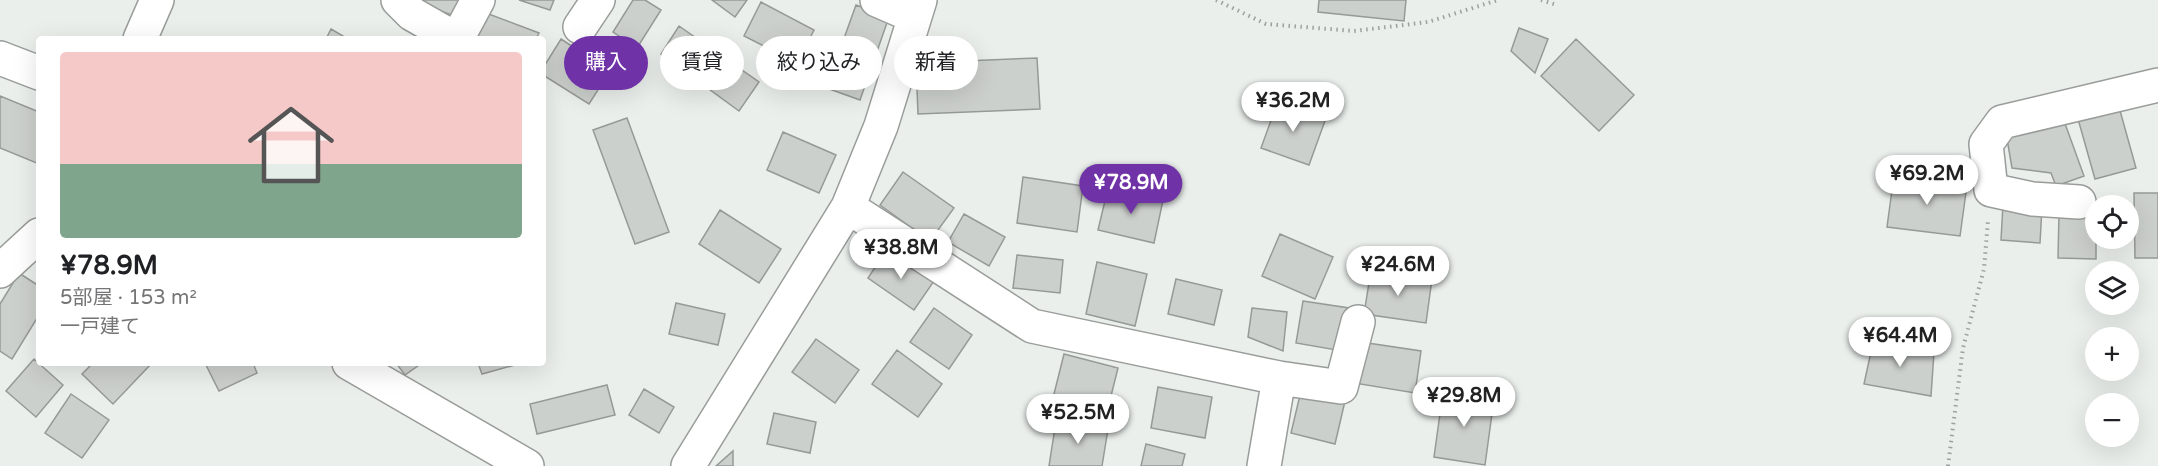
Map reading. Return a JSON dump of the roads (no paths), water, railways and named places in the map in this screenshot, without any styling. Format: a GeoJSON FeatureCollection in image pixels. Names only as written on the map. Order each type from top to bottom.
{"type":"FeatureCollection","features":[{"type":"Feature","properties":{"kind":"street"},"geometry":{"type":"LineString","coordinates":[[141,36],[157,0]]}},
{"type":"Feature","properties":{"kind":"street"},"geometry":{"type":"LineString","coordinates":[[398,0],[412,14],[451,36]]}},
{"type":"Feature","properties":{"kind":"street"},"geometry":{"type":"LineString","coordinates":[[458,36],[478,0]]}},
{"type":"Feature","properties":{"kind":"street"},"geometry":{"type":"LineString","coordinates":[[580,27],[598,0]]}},
{"type":"Feature","properties":{"kind":"street"},"geometry":{"type":"LineString","coordinates":[[688,466],[848,207],[881,126],[917,8],[877,0]]}},
{"type":"Feature","properties":{"kind":"street"},"geometry":{"type":"LineString","coordinates":[[0,58],[36,72]]}},
{"type":"Feature","properties":{"kind":"street"},"geometry":{"type":"LineString","coordinates":[[2079,202],[2031,199],[1991,190],[1986,144],[2002,122],[2158,85]]}},
{"type":"Feature","properties":{"kind":"street"},"geometry":{"type":"LineString","coordinates":[[848,207],[1032,326],[1279,378],[1341,387],[1359,322]]}},
{"type":"Feature","properties":{"kind":"street"},"geometry":{"type":"LineString","coordinates":[[0,270],[36,238]]}},
{"type":"Feature","properties":{"kind":"street"},"geometry":{"type":"LineString","coordinates":[[354,366],[527,466]]}},
{"type":"Feature","properties":{"kind":"street"},"geometry":{"type":"LineString","coordinates":[[1264,466],[1279,378]]}}]}
